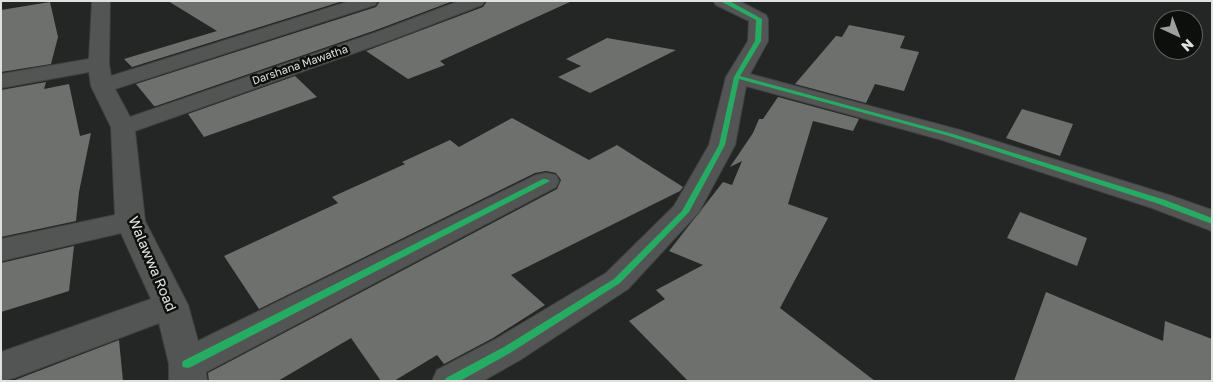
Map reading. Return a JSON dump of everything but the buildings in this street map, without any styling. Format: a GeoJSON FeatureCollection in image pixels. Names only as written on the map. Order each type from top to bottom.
{"type":"FeatureCollection","features":[{"type":"Feature","properties":{"kind":"street","name":"Walawwa Road"},"geometry":{"type":"LineString","coordinates":[[101,1],[101,75],[123,127],[130,220],[171,305],[187,372]]}},
{"type":"Feature","properties":{"kind":"street"},"geometry":{"type":"LineString","coordinates":[[1,81],[101,75],[369,1]]}},
{"type":"Feature","properties":{"kind":"street","name":"Darshana Mawatha"},"geometry":{"type":"LineString","coordinates":[[123,127],[384,36],[476,1]]}},
{"type":"Feature","properties":{"kind":"street"},"geometry":{"type":"LineString","coordinates":[[450,381],[507,350],[617,281],[685,212],[722,145],[737,77],[758,41],[759,19],[722,1]]}},
{"type":"Feature","properties":{"kind":"street"},"geometry":{"type":"LineString","coordinates":[[737,77],[951,135],[1162,202],[1212,221]]}},
{"type":"Feature","properties":{"kind":"street"},"geometry":{"type":"LineString","coordinates":[[187,372],[546,181]]}},
{"type":"Feature","properties":{"kind":"street"},"geometry":{"type":"LineString","coordinates":[[1,250],[130,220]]}},
{"type":"Feature","properties":{"kind":"street"},"geometry":{"type":"LineString","coordinates":[[1,367],[171,305]]}},
{"type":"Feature","properties":{"kind":"cycle path"},"geometry":{"type":"LineString","coordinates":[[450,381],[507,350],[617,281],[685,212],[722,145],[737,77],[758,41],[759,19],[722,1]]}},
{"type":"Feature","properties":{"kind":"cycle path"},"geometry":{"type":"LineString","coordinates":[[737,77],[951,135],[1162,202],[1212,221]]}},
{"type":"Feature","properties":{"kind":"cycle path"},"geometry":{"type":"LineString","coordinates":[[187,364],[546,181]]}}]}
